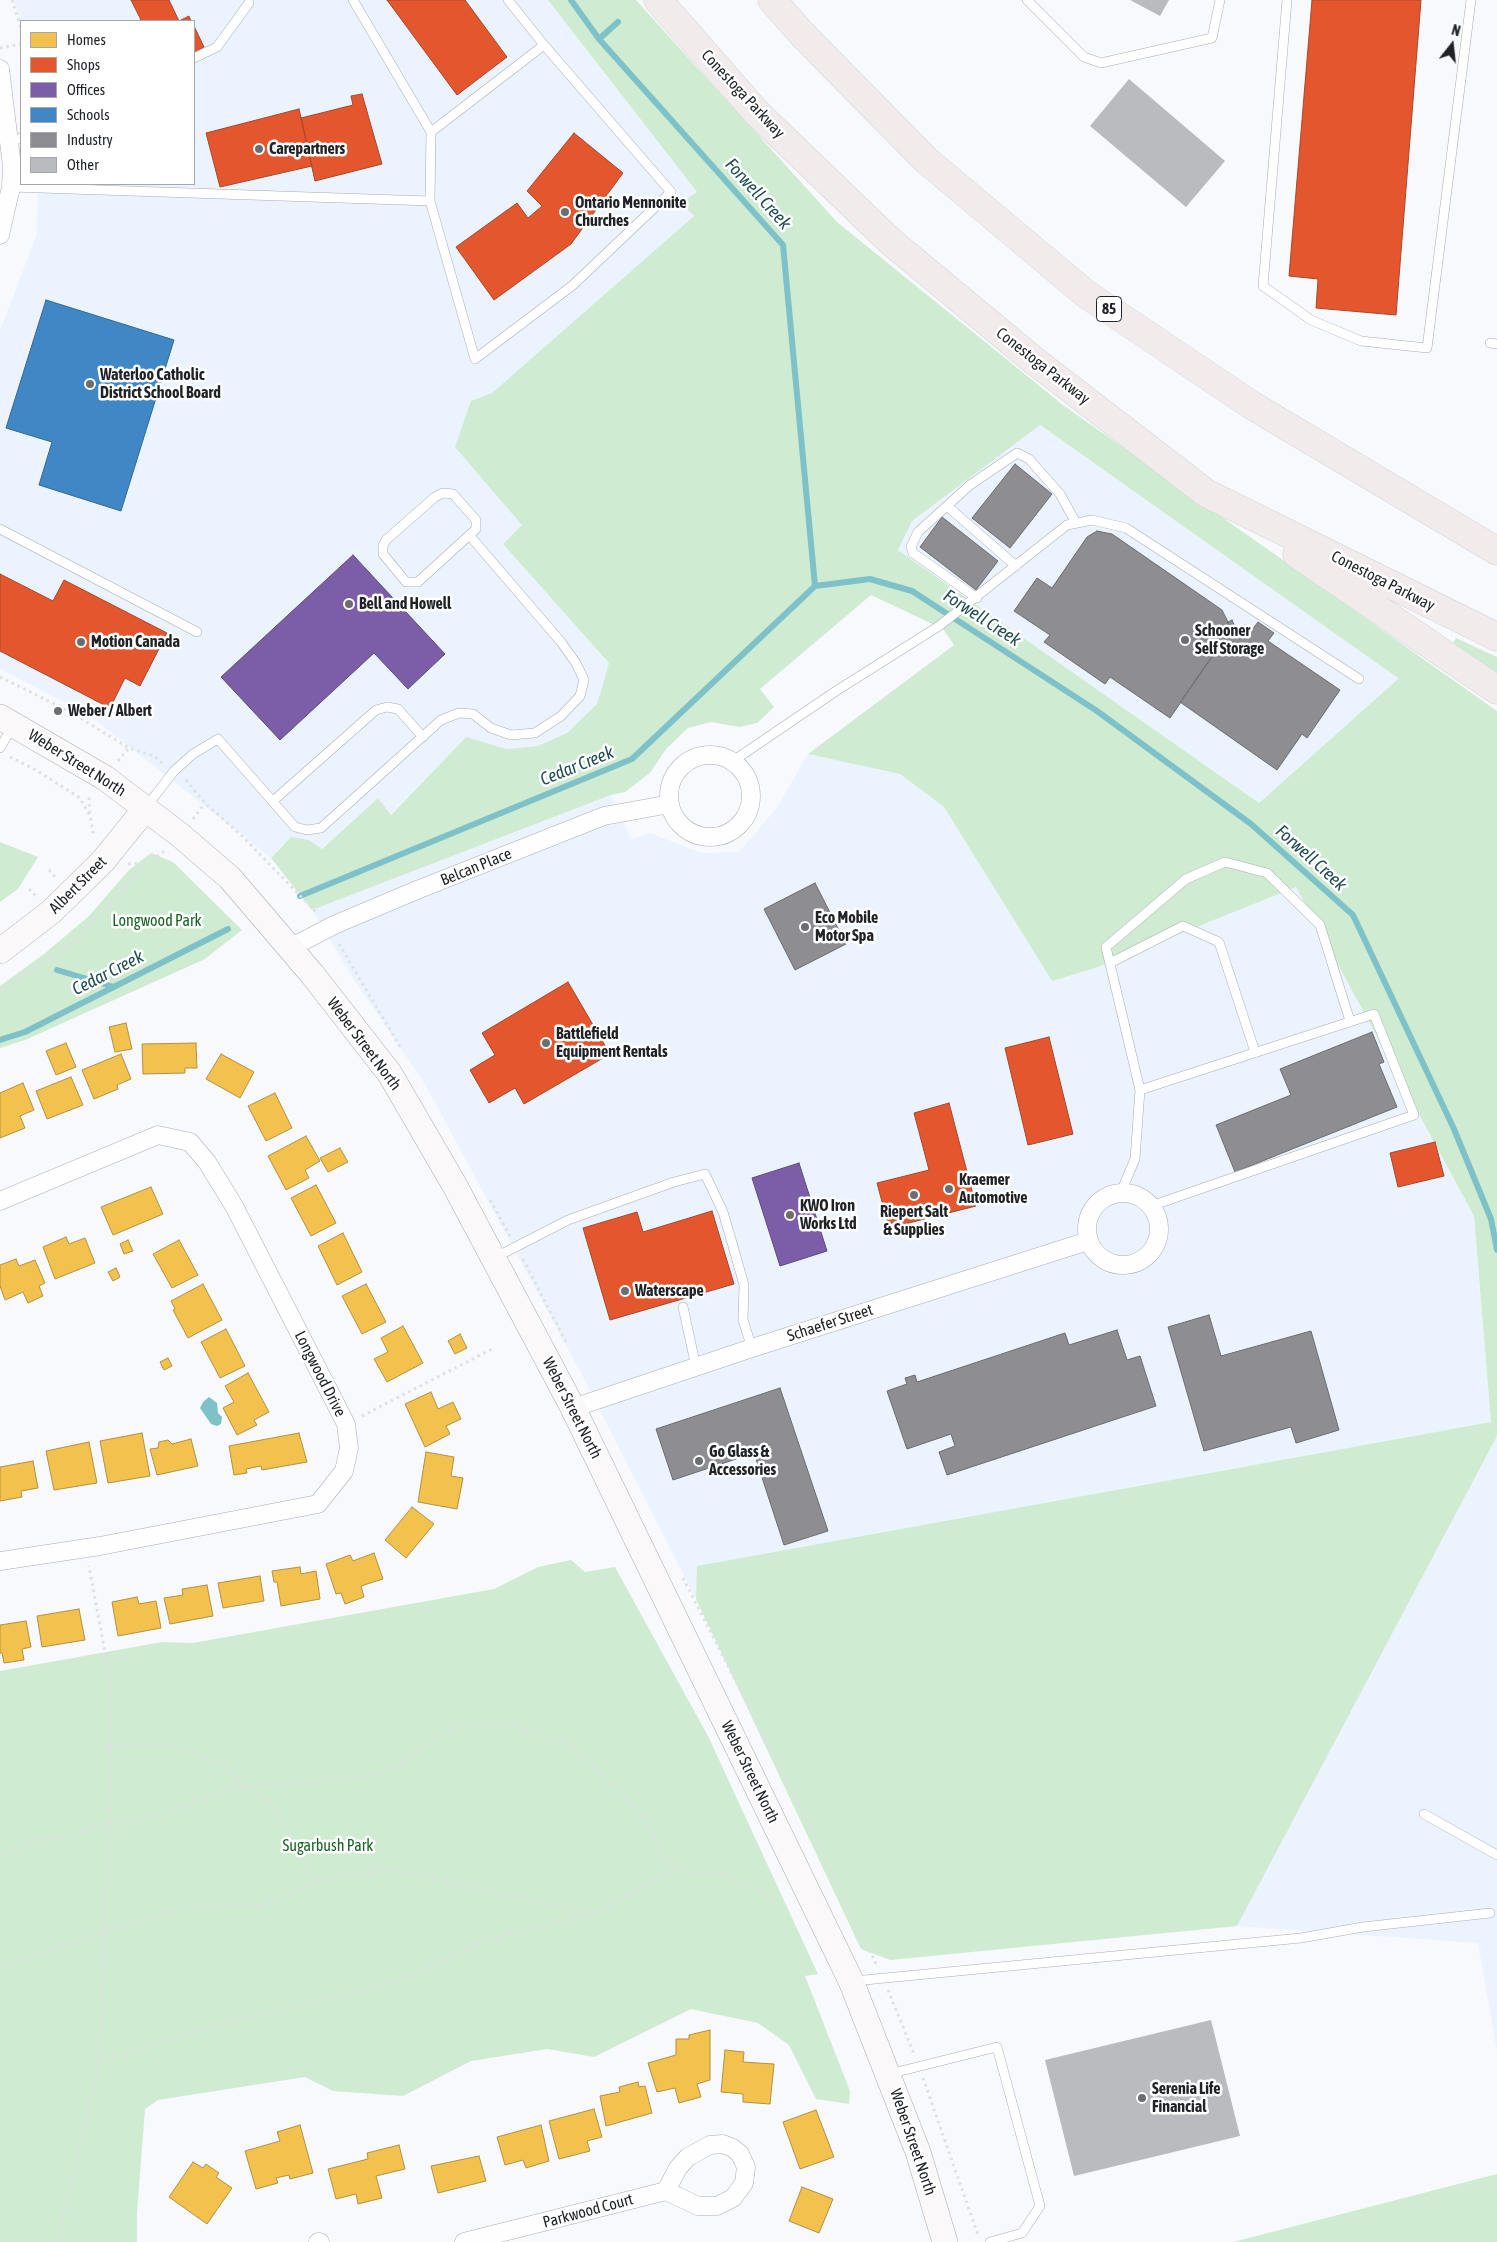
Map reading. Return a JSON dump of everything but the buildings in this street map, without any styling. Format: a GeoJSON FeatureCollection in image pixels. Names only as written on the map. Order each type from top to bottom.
{"type":"FeatureCollection","features":[{"type":"Feature","properties":{"kind":"highway","name":"Conestoga Parkway"},"geometry":{"type":"LineString","coordinates":[[658,0],[758,114],[890,241],[1032,359],[1206,492],[1497,636]]}},
{"type":"Feature","properties":{"kind":"highway","name":"85"},"geometry":{"type":"LineString","coordinates":[[772,0],[803,35],[926,160],[1086,294],[1253,406],[1497,551]]}},
{"type":"Feature","properties":{"kind":"highway"},"geometry":{"type":"LineString","coordinates":[[1206,492],[1497,690]]}},
{"type":"Feature","properties":{"kind":"main road","name":"Weber Street North"},"geometry":{"type":"LineString","coordinates":[[7,720],[105,778],[146,808],[230,878],[290,948],[390,1074],[574,1408],[851,1981],[890,2074],[918,2152],[945,2242]]}},
{"type":"Feature","properties":{"kind":"main road","name":"Albert Street"},"geometry":{"type":"LineString","coordinates":[[0,951],[51,912],[103,861],[146,808]]}},
{"type":"Feature","properties":{"kind":"street"},"geometry":{"type":"LineString","coordinates":[[0,69],[15,140],[10,187],[0,235]]}},
{"type":"Feature","properties":{"kind":"street"},"geometry":{"type":"LineString","coordinates":[[709,754],[733,761],[748,778],[751,801],[742,822],[734,830],[723,835],[700,836],[680,824],[670,804],[669,792],[671,780],[686,761],[709,754]]}},
{"type":"Feature","properties":{"kind":"street","name":"Belcan Place"},"geometry":{"type":"LineString","coordinates":[[290,948],[334,925],[398,898],[604,816],[670,804]]}},
{"type":"Feature","properties":{"kind":"street","name":"Longwood Drive"},"geometry":{"type":"LineString","coordinates":[[0,1200],[158,1135],[190,1142],[207,1162],[234,1206],[346,1424],[349,1448],[344,1471],[318,1504],[0,1562]]}},
{"type":"Feature","properties":{"kind":"street"},"geometry":{"type":"LineString","coordinates":[[1121,1192],[1132,1194],[1151,1206],[1157,1217],[1159,1230],[1157,1242],[1150,1253],[1140,1261],[1116,1264],[1104,1260],[1095,1252],[1088,1241],[1086,1230],[1092,1208],[1105,1198],[1121,1192]]}},
{"type":"Feature","properties":{"kind":"street","name":"Schaefer Street"},"geometry":{"type":"LineString","coordinates":[[574,1408],[752,1348],[1088,1241]]}},
{"type":"Feature","properties":{"kind":"street"},"geometry":{"type":"LineString","coordinates":[[723,2144],[733,2148],[740,2154],[746,2167],[744,2182],[733,2198],[717,2206],[698,2206],[666,2191],[678,2168],[688,2157],[710,2145],[723,2144]]}},
{"type":"Feature","properties":{"kind":"street","name":"Parkwood Court"},"geometry":{"type":"LineString","coordinates":[[464,2242],[512,2237],[666,2191]]}},
{"type":"Feature","properties":{"kind":"lane"},"geometry":{"type":"LineString","coordinates":[[353,0],[430,132],[430,201],[475,359],[573,285],[671,192],[544,45],[508,0]]}},
{"type":"Feature","properties":{"kind":"lane"},"geometry":{"type":"LineString","coordinates":[[1027,0],[1084,57],[1101,63],[1212,38],[1220,0]]}},
{"type":"Feature","properties":{"kind":"lane"},"geometry":{"type":"LineString","coordinates":[[1287,0],[1263,286],[1310,320],[1361,341],[1427,348],[1471,0]]}},
{"type":"Feature","properties":{"kind":"lane"},"geometry":{"type":"LineString","coordinates":[[195,58],[217,47],[248,3]]}},
{"type":"Feature","properties":{"kind":"lane"},"geometry":{"type":"LineString","coordinates":[[430,132],[544,45]]}},
{"type":"Feature","properties":{"kind":"lane"},"geometry":{"type":"LineString","coordinates":[[10,187],[430,201]]}},
{"type":"Feature","properties":{"kind":"lane"},"geometry":{"type":"LineString","coordinates":[[974,600],[913,553],[911,547],[918,532],[970,485],[1017,453],[1029,459],[1060,494],[1076,523]]}},
{"type":"Feature","properties":{"kind":"lane"},"geometry":{"type":"LineString","coordinates":[[443,493],[453,494],[476,520],[476,529],[470,536],[418,582],[411,584],[406,582],[383,554],[386,540],[435,497],[443,493]]}},
{"type":"Feature","properties":{"kind":"lane"},"geometry":{"type":"LineString","coordinates":[[947,506],[1016,566]]}},
{"type":"Feature","properties":{"kind":"lane"},"geometry":{"type":"LineString","coordinates":[[733,761],[836,691],[939,626],[1067,525],[1092,520],[1126,528],[1359,679]]}},
{"type":"Feature","properties":{"kind":"lane"},"geometry":{"type":"LineString","coordinates":[[0,529],[197,632]]}},
{"type":"Feature","properties":{"kind":"lane"},"geometry":{"type":"LineString","coordinates":[[146,808],[174,771],[193,754],[218,739],[295,827],[307,830],[321,828],[441,720],[459,712],[473,714],[491,728],[511,735],[535,732],[561,716],[580,696],[584,680],[576,662],[470,536]]}},
{"type":"Feature","properties":{"kind":"lane"},"geometry":{"type":"LineString","coordinates":[[273,802],[376,710],[387,707],[398,709],[423,737]]}},
{"type":"Feature","properties":{"kind":"lane"},"geometry":{"type":"LineString","coordinates":[[0,748],[7,720]]}},
{"type":"Feature","properties":{"kind":"lane"},"geometry":{"type":"LineString","coordinates":[[1121,1192],[1135,1159],[1140,1090],[1106,947],[1186,879],[1225,862],[1267,873],[1320,925],[1350,1021]]}},
{"type":"Feature","properties":{"kind":"lane"},"geometry":{"type":"LineString","coordinates":[[1110,963],[1183,926],[1219,942],[1256,1052]]}},
{"type":"Feature","properties":{"kind":"lane"},"geometry":{"type":"LineString","coordinates":[[1140,1090],[1374,1014],[1414,1115],[1151,1206]]}},
{"type":"Feature","properties":{"kind":"lane"},"geometry":{"type":"LineString","coordinates":[[493,1258],[568,1220],[674,1182],[705,1174],[723,1212],[734,1246],[744,1285],[744,1320],[752,1348]]}},
{"type":"Feature","properties":{"kind":"lane"},"geometry":{"type":"LineString","coordinates":[[683,1307],[696,1367]]}},
{"type":"Feature","properties":{"kind":"lane"},"geometry":{"type":"LineString","coordinates":[[1424,1814],[1497,1854]]}},
{"type":"Feature","properties":{"kind":"lane"},"geometry":{"type":"LineString","coordinates":[[851,1981],[1301,1938],[1363,1927],[1490,1913]]}},
{"type":"Feature","properties":{"kind":"lane"},"geometry":{"type":"LineString","coordinates":[[890,2074],[997,2047],[1040,2206],[1022,2232],[990,2242]]}},
{"type":"Feature","properties":{"kind":"path"},"geometry":{"type":"LineString","coordinates":[[12,0],[20,25]]}},
{"type":"Feature","properties":{"kind":"path"},"geometry":{"type":"LineString","coordinates":[[0,48],[20,44]]}},
{"type":"Feature","properties":{"kind":"path"},"geometry":{"type":"LineString","coordinates":[[0,677],[67,710],[129,748],[154,756]]}},
{"type":"Feature","properties":{"kind":"path"},"geometry":{"type":"LineString","coordinates":[[124,754],[129,748]]}},
{"type":"Feature","properties":{"kind":"path"},"geometry":{"type":"LineString","coordinates":[[7,756],[36,770],[80,798],[90,816]]}},
{"type":"Feature","properties":{"kind":"path"},"geometry":{"type":"LineString","coordinates":[[188,782],[205,802],[242,836],[321,918]]}},
{"type":"Feature","properties":{"kind":"path"},"geometry":{"type":"LineString","coordinates":[[89,799],[94,839]]}},
{"type":"Feature","properties":{"kind":"path"},"geometry":{"type":"LineString","coordinates":[[200,811],[205,802]]}},
{"type":"Feature","properties":{"kind":"path"},"geometry":{"type":"LineString","coordinates":[[0,991],[82,936],[147,863],[162,855]]}},
{"type":"Feature","properties":{"kind":"path"},"geometry":{"type":"LineString","coordinates":[[129,865],[147,863]]}},
{"type":"Feature","properties":{"kind":"path"},"geometry":{"type":"LineString","coordinates":[[49,870],[55,878]]}},
{"type":"Feature","properties":{"kind":"path"},"geometry":{"type":"LineString","coordinates":[[29,889],[36,896]]}},
{"type":"Feature","properties":{"kind":"path"},"geometry":{"type":"LineString","coordinates":[[346,1424],[494,1348]]}},
{"type":"Feature","properties":{"kind":"path"},"geometry":{"type":"LineString","coordinates":[[57,2242],[100,2062],[109,1823],[110,1680],[85,1548]]}},
{"type":"Feature","properties":{"kind":"path"},"geometry":{"type":"LineString","coordinates":[[0,1856],[36,1840],[71,1836],[109,1823],[162,1816],[228,1790],[370,1777],[393,1769],[441,1735],[463,1724],[505,1723],[573,1746],[648,1820],[659,1852],[678,1869],[694,1874],[728,1875],[740,1884],[757,1889],[766,1897],[779,1897]]}},
{"type":"Feature","properties":{"kind":"path"},"geometry":{"type":"LineString","coordinates":[[110,1747],[172,1746],[220,1762],[247,1789],[270,1802],[314,1882]]}},
{"type":"Feature","properties":{"kind":"path"},"geometry":{"type":"LineString","coordinates":[[100,2062],[219,2025],[398,1981],[486,1940],[594,1914],[678,1869]]}},
{"type":"Feature","properties":{"kind":"path"},"geometry":{"type":"LineString","coordinates":[[0,1968],[104,1931],[190,1908],[268,1905],[314,1882],[390,1870],[594,1914]]}},
{"type":"Feature","properties":{"kind":"shaded area"},"geometry":{"type":"Polygon","coordinates":[[[14,0],[548,0],[697,192],[681,203],[694,216],[492,393],[471,401],[522,526],[503,544],[609,663],[597,704],[567,733],[538,746],[507,749],[466,737],[390,815],[378,798],[321,849],[309,840],[282,845],[271,858],[88,714],[0,669],[0,331],[37,234],[38,185],[195,185],[195,20],[20,20],[20,24],[14,0]]]}},
{"type":"Feature","properties":{"kind":"shaded area","name":"Schooner Self Storage"},"geometry":{"type":"Polygon","coordinates":[[[1039,425],[1399,678],[1259,803],[898,550],[912,521],[1039,425]]]}},
{"type":"Feature","properties":{"kind":"shaded area"},"geometry":{"type":"Polygon","coordinates":[[[808,754],[900,774],[944,807],[1052,981],[1095,968],[1296,887],[1474,1216],[1491,1422],[698,1566],[696,1599],[580,1371],[425,1084],[353,978],[312,910],[611,795],[631,839],[650,833],[701,853],[739,852],[777,808],[808,754]]]}},
{"type":"Feature","properties":{"kind":"shaded area"},"geometry":{"type":"Polygon","coordinates":[[[1497,1436],[1497,2051],[1478,1943],[1237,1926],[1497,1436]]]}},
{"type":"Feature","properties":{"kind":"green space"},"geometry":{"type":"Polygon","coordinates":[[[548,0],[636,0],[837,222],[1063,405],[1497,711],[1497,1436],[1237,1926],[890,1960],[861,1949],[696,1599],[697,1566],[1491,1422],[1474,1216],[1296,887],[1095,968],[1052,981],[944,807],[900,774],[808,754],[954,645],[943,629],[871,595],[760,689],[774,707],[757,723],[739,727],[711,722],[688,728],[666,749],[650,773],[625,792],[611,795],[312,910],[271,858],[291,837],[309,840],[322,849],[378,798],[391,815],[466,737],[507,749],[538,746],[567,733],[597,704],[609,663],[503,544],[522,525],[455,447],[471,401],[492,393],[694,216],[681,203],[697,192],[548,0]],[[1040,425],[912,521],[898,550],[1259,803],[1398,678],[1040,425]]]}},
{"type":"Feature","properties":{"kind":"green space"},"geometry":{"type":"Polygon","coordinates":[[[1456,638],[1497,657],[1497,679],[1451,647],[1456,638]]]}},
{"type":"Feature","properties":{"kind":"green space"},"geometry":{"type":"Polygon","coordinates":[[[0,842],[38,857],[18,889],[0,902],[0,842]]]}},
{"type":"Feature","properties":{"kind":"green space","name":"Longwood Park"},"geometry":{"type":"Polygon","coordinates":[[[151,853],[173,862],[242,930],[205,959],[25,1040],[0,1048],[0,986],[44,954],[89,916],[129,870],[151,853]]]}},
{"type":"Feature","properties":{"kind":"green space","name":"Sugarbush Park"},"geometry":{"type":"Polygon","coordinates":[[[571,1560],[585,1572],[615,1567],[708,1736],[818,1974],[805,1976],[850,2091],[849,2104],[816,2099],[789,2045],[758,2023],[691,2009],[594,2057],[547,2049],[471,2061],[403,2096],[333,2091],[305,2077],[158,2100],[145,2109],[137,2213],[137,2242],[0,2242],[0,1671],[162,1642],[193,1643],[494,1589],[538,1567],[571,1560]]]}},
{"type":"Feature","properties":{"kind":"green space"},"geometry":{"type":"Polygon","coordinates":[[[1497,2174],[1497,2242],[1233,2242],[1497,2174]]]}},
{"type":"Feature","properties":{"kind":"water"},"geometry":{"type":"Polygon","coordinates":[[[209,1397],[217,1403],[218,1413],[222,1417],[221,1424],[217,1426],[211,1424],[200,1408],[209,1397]]]}},
{"type":"Feature","properties":{"kind":"waterway","name":"Forwell Creek"},"geometry":{"type":"LineString","coordinates":[[571,0],[599,39],[783,245],[815,586]]}},
{"type":"Feature","properties":{"kind":"waterway"},"geometry":{"type":"LineString","coordinates":[[599,39],[618,22]]}},
{"type":"Feature","properties":{"kind":"waterway","name":"Forwell Creek"},"geometry":{"type":"LineString","coordinates":[[815,586],[870,579],[912,591],[1097,711],[1251,824],[1353,915],[1454,1129],[1491,1219],[1497,1250]]}},
{"type":"Feature","properties":{"kind":"waterway","name":"Cedar Creek"},"geometry":{"type":"LineString","coordinates":[[300,896],[632,759],[815,586]]}},
{"type":"Feature","properties":{"kind":"waterway","name":"Cedar Creek"},"geometry":{"type":"LineString","coordinates":[[0,1040],[25,1032],[228,929]]}},
{"type":"Feature","properties":{"kind":"waterway"},"geometry":{"type":"LineString","coordinates":[[57,970],[114,987]]}},
{"type":"Feature","properties":{"kind":"place","name":"Carepartners"},"geometry":{"type":"Point","coordinates":[259,149]}},
{"type":"Feature","properties":{"kind":"place","name":"Ontario Mennonite Churches"},"geometry":{"type":"Point","coordinates":[565,212]}},
{"type":"Feature","properties":{"kind":"place","name":"Waterloo Catholic District School Board"},"geometry":{"type":"Point","coordinates":[90,384]}},
{"type":"Feature","properties":{"kind":"place","name":"Bell and Howell"},"geometry":{"type":"Point","coordinates":[349,604]}},
{"type":"Feature","properties":{"kind":"place","name":"Schooner Self Storage"},"geometry":{"type":"Point","coordinates":[1185,640]}},
{"type":"Feature","properties":{"kind":"place","name":"Motion Canada"},"geometry":{"type":"Point","coordinates":[81,642]}},
{"type":"Feature","properties":{"kind":"place","name":"Weber / Albert"},"geometry":{"type":"Point","coordinates":[58,711]}},
{"type":"Feature","properties":{"kind":"place","name":"Eco Mobile Motor Spa"},"geometry":{"type":"Point","coordinates":[805,927]}},
{"type":"Feature","properties":{"kind":"place","name":"Battlefield Equipment Rentals"},"geometry":{"type":"Point","coordinates":[546,1043]}},
{"type":"Feature","properties":{"kind":"place","name":"Kraemer Automotive"},"geometry":{"type":"Point","coordinates":[949,1189]}},
{"type":"Feature","properties":{"kind":"place","name":"Riepert Salt & Supplies"},"geometry":{"type":"Point","coordinates":[914,1195]}},
{"type":"Feature","properties":{"kind":"place","name":"KWO Iron Works Ltd"},"geometry":{"type":"Point","coordinates":[790,1215]}},
{"type":"Feature","properties":{"kind":"place","name":"Waterscape"},"geometry":{"type":"Point","coordinates":[625,1291]}},
{"type":"Feature","properties":{"kind":"place","name":"Go Glass & Accessories"},"geometry":{"type":"Point","coordinates":[699,1461]}},
{"type":"Feature","properties":{"kind":"place","name":"Serenia Life Financial"},"geometry":{"type":"Point","coordinates":[1142,2098]}}]}
